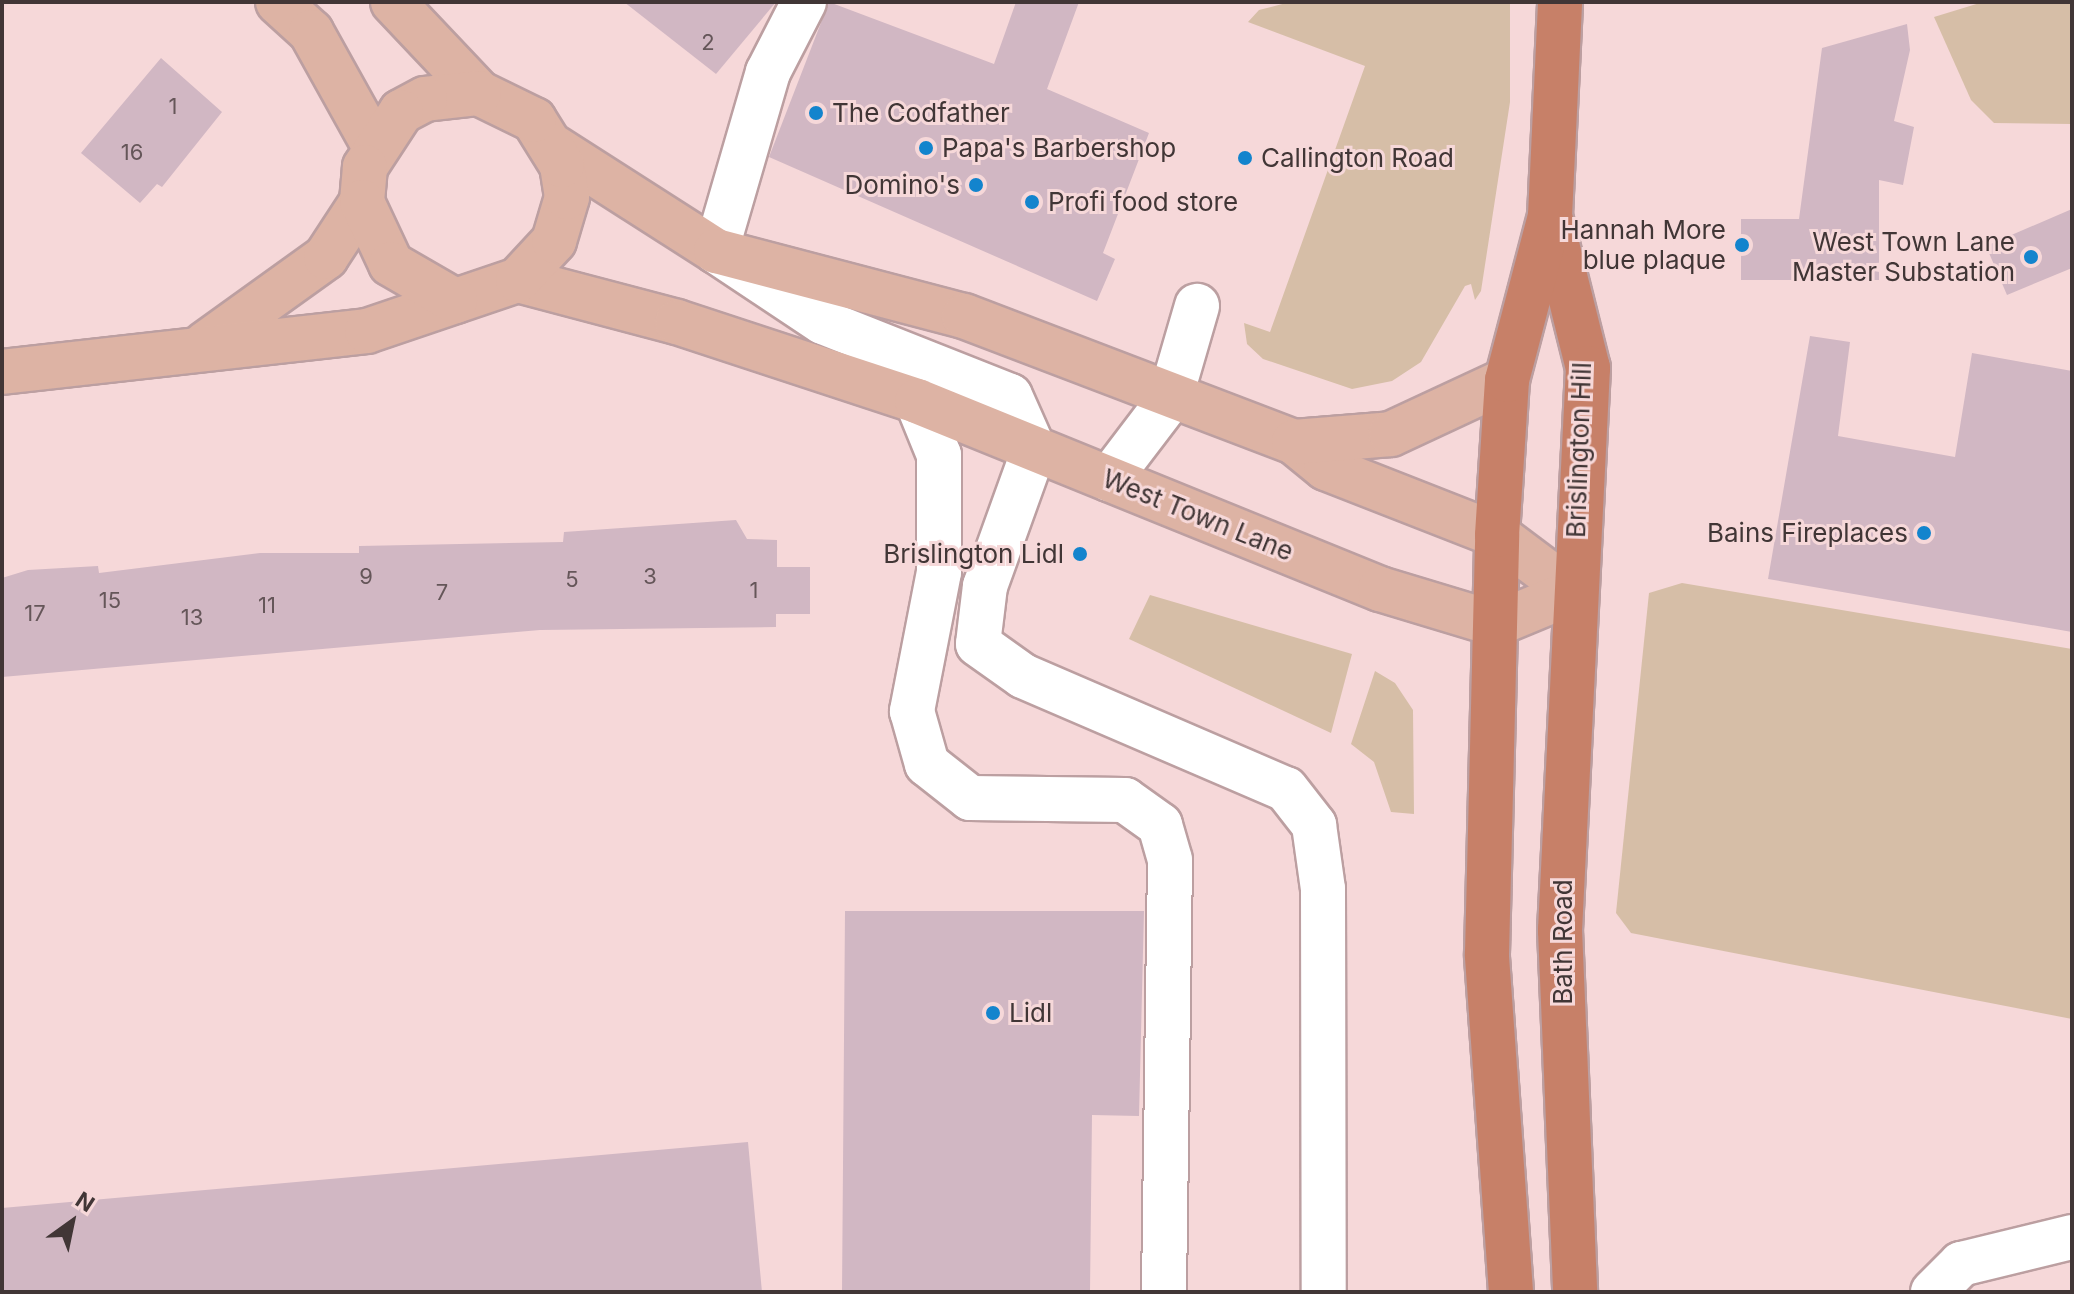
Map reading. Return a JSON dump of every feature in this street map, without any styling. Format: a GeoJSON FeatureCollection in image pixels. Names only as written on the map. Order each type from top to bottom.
{"type":"FeatureCollection","features":[{"type":"Feature","properties":{"kind":"highway","name":"Brislington Hill"},"geometry":{"type":"LineString","coordinates":[[1496,624],[1497,535],[1507,380],[1550,216],[1560,2]]}},
{"type":"Feature","properties":{"kind":"highway","name":"Brislington Hill"},"geometry":{"type":"LineString","coordinates":[[1550,216],[1588,368],[1573,592]]}},
{"type":"Feature","properties":{"kind":"highway","name":"Bath Road"},"geometry":{"type":"LineString","coordinates":[[1573,592],[1560,930],[1575,1292]]}},
{"type":"Feature","properties":{"kind":"highway"},"geometry":{"type":"LineString","coordinates":[[1496,624],[1487,954],[1511,1292]]}},
{"type":"Feature","properties":{"kind":"main road"},"geometry":{"type":"LineString","coordinates":[[278,2],[311,32],[374,145]]}},
{"type":"Feature","properties":{"kind":"main road"},"geometry":{"type":"LineString","coordinates":[[393,2],[479,93]]}},
{"type":"Feature","properties":{"kind":"main road"},"geometry":{"type":"LineString","coordinates":[[203,346],[326,257],[362,202],[374,145],[401,112],[425,99],[479,93],[513,104],[555,148],[716,251],[964,316],[1170,399],[1294,442],[1326,468],[1497,535],[1573,592]]}},
{"type":"Feature","properties":{"kind":"main road"},"geometry":{"type":"LineString","coordinates":[[2,372],[203,346],[367,331],[518,280],[554,241],[567,197],[555,148]]}},
{"type":"Feature","properties":{"kind":"main road"},"geometry":{"type":"LineString","coordinates":[[362,202],[391,264],[455,301]]}},
{"type":"Feature","properties":{"kind":"main road","name":"West Town Lane"},"geometry":{"type":"LineString","coordinates":[[518,280],[677,322],[917,401],[1380,589],[1496,624]]}},
{"type":"Feature","properties":{"kind":"main road"},"geometry":{"type":"LineString","coordinates":[[1294,442],[1391,434],[1507,380]]}},
{"type":"Feature","properties":{"kind":"main road"},"geometry":{"type":"LineString","coordinates":[[1496,624],[1573,592]]}},
{"type":"Feature","properties":{"kind":"lane"},"geometry":{"type":"LineString","coordinates":[[804,2],[768,72],[716,251],[823,322],[1010,396],[1034,450],[985,586],[978,644],[1023,676],[1286,789],[1314,825],[1323,889],[1324,1292]]}},
{"type":"Feature","properties":{"kind":"lane"},"geometry":{"type":"LineString","coordinates":[[1109,479],[1170,399],[1197,306]]}},
{"type":"Feature","properties":{"kind":"lane"},"geometry":{"type":"LineString","coordinates":[[917,401],[939,455],[939,572],[912,711],[927,764],[970,798],[1125,800],[1160,825],[1170,860],[1164,1292]]}},
{"type":"Feature","properties":{"kind":"lane"},"geometry":{"type":"LineString","coordinates":[[1933,1292],[1961,1264],[2072,1237]]}},
{"type":"Feature","properties":{"kind":"shaded area"},"geometry":{"type":"Polygon","coordinates":[[[1290,2],[1510,2],[1510,102],[1481,291],[1475,300],[1471,284],[1465,286],[1421,362],[1392,381],[1352,389],[1263,359],[1247,344],[1244,323],[1270,332],[1365,66],[1248,22],[1259,10],[1290,2]]]}},
{"type":"Feature","properties":{"kind":"shaded area"},"geometry":{"type":"Polygon","coordinates":[[[1983,2],[2072,2],[2072,124],[1994,123],[1971,100],[1934,17],[1983,2]]]}},
{"type":"Feature","properties":{"kind":"shaded area"},"geometry":{"type":"Polygon","coordinates":[[[1682,583],[2072,649],[2072,1019],[1631,933],[1616,913],[1649,593],[1682,583]]]}},
{"type":"Feature","properties":{"kind":"shaded area"},"geometry":{"type":"Polygon","coordinates":[[[1150,595],[1352,654],[1331,733],[1129,639],[1150,595]]]}},
{"type":"Feature","properties":{"kind":"shaded area"},"geometry":{"type":"Polygon","coordinates":[[[1375,671],[1395,683],[1413,710],[1414,814],[1391,812],[1374,762],[1351,744],[1375,671]]]}},
{"type":"Feature","properties":{"kind":"building"},"geometry":{"type":"Polygon","coordinates":[[[624,2],[776,2],[716,74],[624,2]]]}},
{"type":"Feature","properties":{"kind":"building"},"geometry":{"type":"Polygon","coordinates":[[[829,2],[994,64],[1016,2],[1079,2],[1047,89],[1149,133],[1103,253],[1115,259],[1097,301],[769,157],[829,2]]]}},
{"type":"Feature","properties":{"kind":"building"},"geometry":{"type":"Polygon","coordinates":[[[1907,24],[1910,50],[1894,121],[1914,127],[1903,185],[1879,180],[1879,280],[1741,280],[1741,219],[1799,219],[1822,48],[1907,24]]]}},
{"type":"Feature","properties":{"kind":"building"},"geometry":{"type":"Polygon","coordinates":[[[161,58],[222,112],[162,187],[157,184],[140,203],[81,153],[161,58]]]}},
{"type":"Feature","properties":{"kind":"building","name":"West Town Lane Master Substation"},"geometry":{"type":"Polygon","coordinates":[[[2072,209],[2072,268],[2007,295],[1986,246],[2072,209]]]}},
{"type":"Feature","properties":{"kind":"building","name":"Bains Fireplaces"},"geometry":{"type":"Polygon","coordinates":[[[1810,336],[1850,342],[1838,436],[1955,457],[1972,353],[2072,371],[2072,632],[1768,579],[1810,336]]]}},
{"type":"Feature","properties":{"kind":"building"},"geometry":{"type":"Polygon","coordinates":[[[736,520],[747,539],[777,540],[777,567],[810,567],[810,614],[776,614],[776,627],[540,630],[2,677],[2,578],[28,570],[98,566],[99,573],[260,553],[359,553],[359,546],[563,542],[564,532],[736,520]]]}},
{"type":"Feature","properties":{"kind":"building","name":"Lidl"},"geometry":{"type":"Polygon","coordinates":[[[845,911],[1144,911],[1139,1116],[1092,1115],[1090,1292],[842,1292],[845,911]]]}},
{"type":"Feature","properties":{"kind":"building"},"geometry":{"type":"Polygon","coordinates":[[[748,1142],[762,1292],[2,1292],[2,1208],[748,1142]]]}},
{"type":"Feature","properties":{"kind":"place","name":"The Codfather"},"geometry":{"type":"Point","coordinates":[816,113]}},
{"type":"Feature","properties":{"kind":"place","name":"Papa's Barbershop"},"geometry":{"type":"Point","coordinates":[926,148]}},
{"type":"Feature","properties":{"kind":"place","name":"Callington Road"},"geometry":{"type":"Point","coordinates":[1245,158]}},
{"type":"Feature","properties":{"kind":"place","name":"Domino's"},"geometry":{"type":"Point","coordinates":[976,185]}},
{"type":"Feature","properties":{"kind":"place","name":"Profi food store"},"geometry":{"type":"Point","coordinates":[1032,202]}},
{"type":"Feature","properties":{"kind":"place","name":"Hannah More blue plaque"},"geometry":{"type":"Point","coordinates":[1742,245]}},
{"type":"Feature","properties":{"kind":"place","name":"West Town Lane Master Substation"},"geometry":{"type":"Point","coordinates":[2031,257]}},
{"type":"Feature","properties":{"kind":"place","name":"Bains Fireplaces"},"geometry":{"type":"Point","coordinates":[1924,533]}},
{"type":"Feature","properties":{"kind":"place","name":"Brislington Lidl"},"geometry":{"type":"Point","coordinates":[1080,554]}},
{"type":"Feature","properties":{"kind":"place","name":"Lidl"},"geometry":{"type":"Point","coordinates":[993,1013]}}]}
